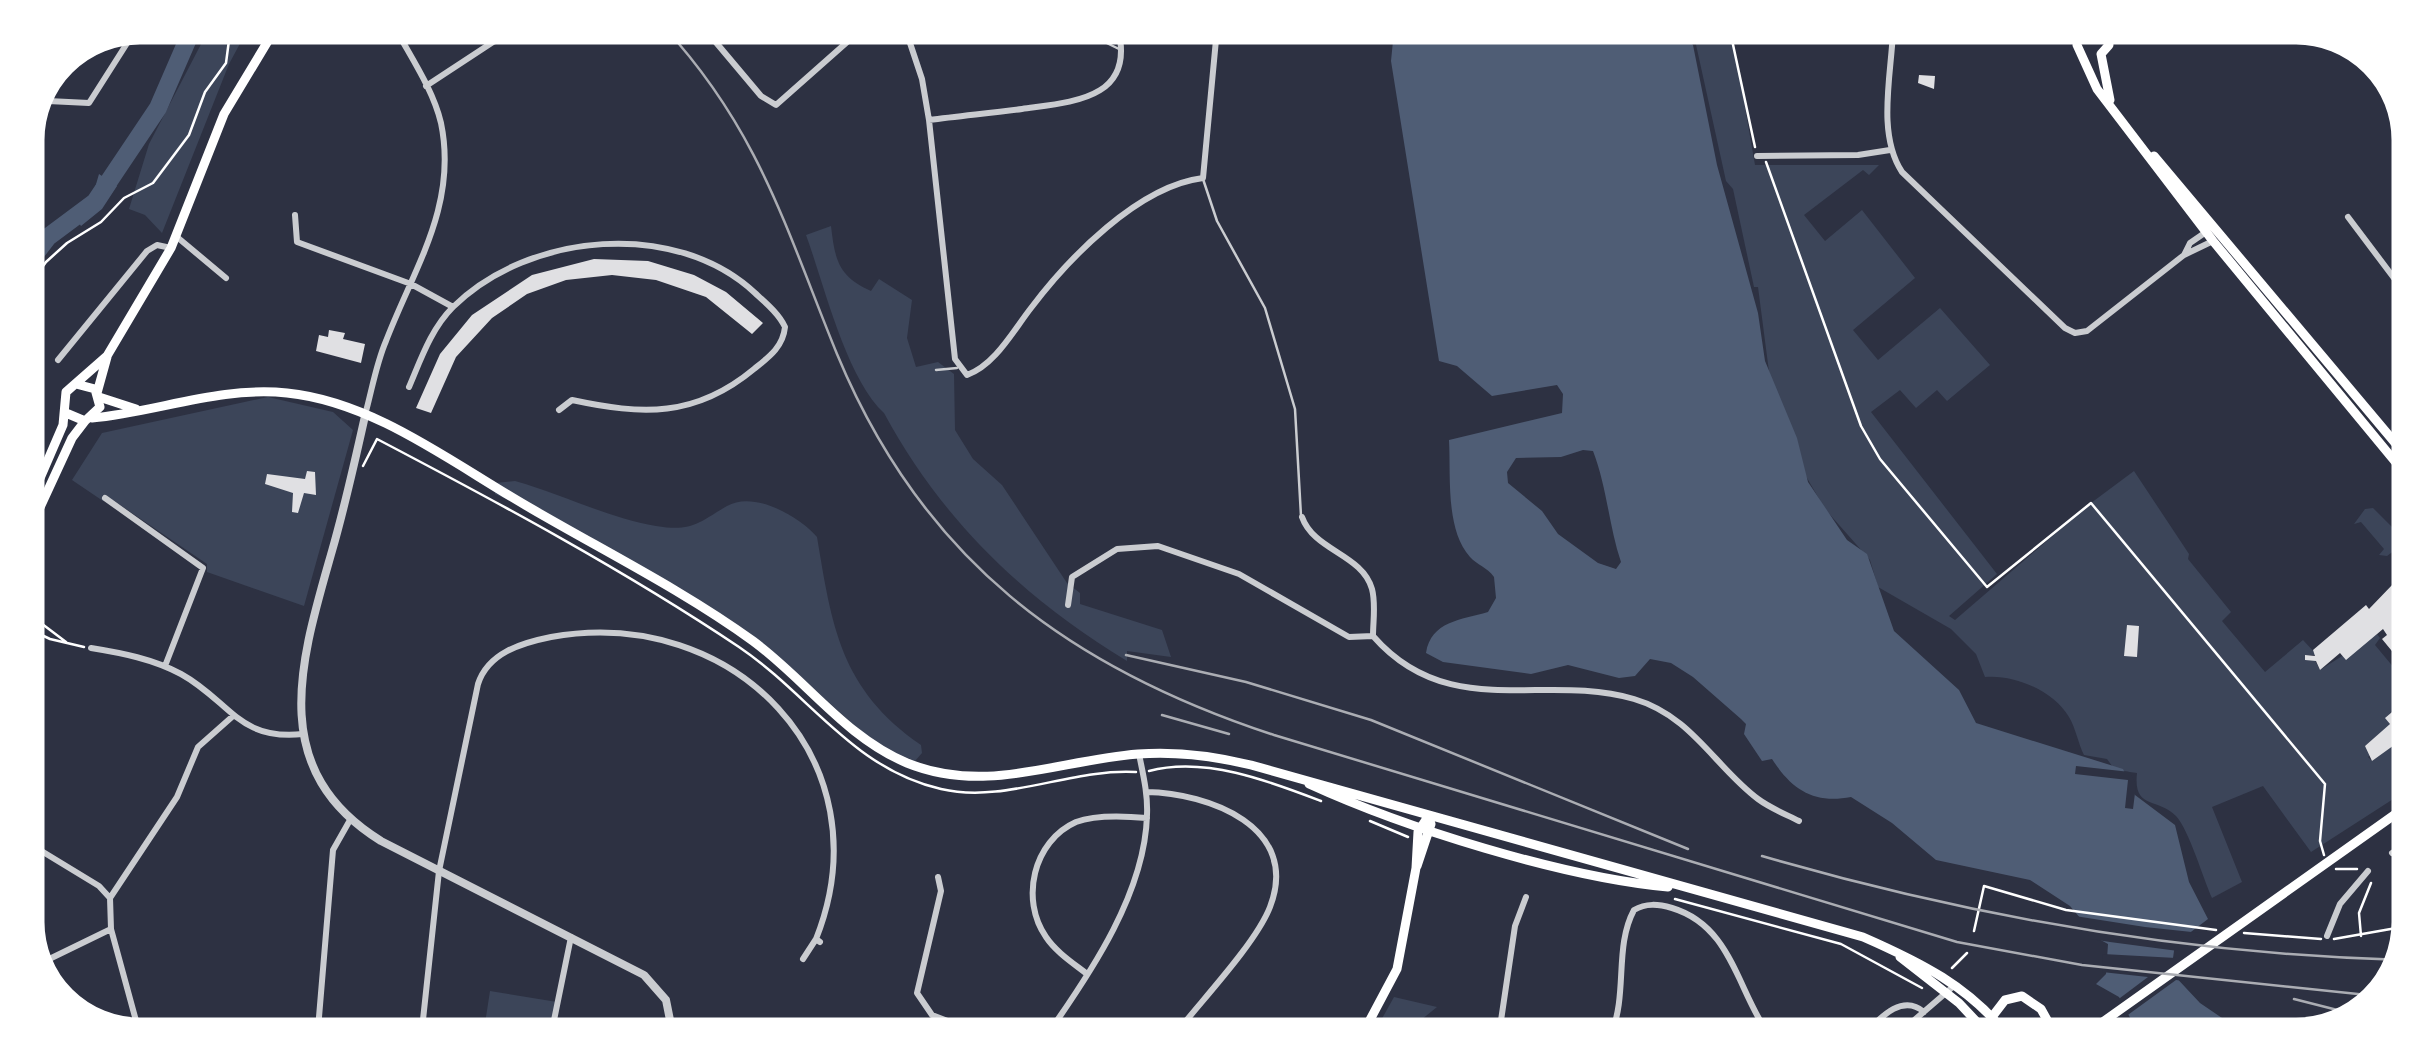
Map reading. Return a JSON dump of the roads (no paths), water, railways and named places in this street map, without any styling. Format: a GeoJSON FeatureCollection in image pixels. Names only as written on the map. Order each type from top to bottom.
{"type":"FeatureCollection","features":[{"type":"Feature","properties":{"kind":"main road"},"geometry":{"type":"LineString","coordinates":[[43,464],[66,413],[64,396],[107,356],[178,237],[224,114],[267,42]]}},
{"type":"Feature","properties":{"kind":"main road"},"geometry":{"type":"LineString","coordinates":[[2079,42],[2088,56],[2102,54]]}},
{"type":"Feature","properties":{"kind":"main road"},"geometry":{"type":"LineString","coordinates":[[2079,42],[2096,89],[2213,241],[2393,460]]}},
{"type":"Feature","properties":{"kind":"main road"},"geometry":{"type":"LineString","coordinates":[[2107,42],[2102,54],[2104,86],[2112,106]]}},
{"type":"Feature","properties":{"kind":"main road"},"geometry":{"type":"LineString","coordinates":[[2144,147],[2218,229],[2393,441]]}},
{"type":"Feature","properties":{"kind":"main road"},"geometry":{"type":"LineString","coordinates":[[43,501],[72,438],[88,420],[107,356]]}},
{"type":"Feature","properties":{"kind":"main road"},"geometry":{"type":"LineString","coordinates":[[76,384],[88,385],[98,395],[139,410]]}},
{"type":"Feature","properties":{"kind":"main road"},"geometry":{"type":"LineString","coordinates":[[66,413],[88,420],[269,392],[312,397],[365,416],[725,622],[771,655],[850,728],[894,756],[964,776],[1043,770],[1139,754],[1215,757],[1842,930],[1927,965],[1977,1020]]}},
{"type":"Feature","properties":{"kind":"main road"},"geometry":{"type":"LineString","coordinates":[[1297,778],[1432,830],[1560,866],[1681,888]]}},
{"type":"Feature","properties":{"kind":"main road"},"geometry":{"type":"LineString","coordinates":[[2104,1020],[2394,813]]}},
{"type":"Feature","properties":{"kind":"main road"},"geometry":{"type":"LineString","coordinates":[[1370,1020],[1397,968],[1420,826],[1429,815]]}},
{"type":"Feature","properties":{"kind":"main road"},"geometry":{"type":"LineString","coordinates":[[1416,868],[1432,830],[1429,815]]}},
{"type":"Feature","properties":{"kind":"main road"},"geometry":{"type":"LineString","coordinates":[[1952,989],[1995,1020]]}},
{"type":"Feature","properties":{"kind":"main road"},"geometry":{"type":"LineString","coordinates":[[1992,1017],[2010,997],[2028,998],[2047,1020]]}},
{"type":"Feature","properties":{"kind":"street"},"geometry":{"type":"LineString","coordinates":[[403,42],[440,122],[444,180],[436,228],[386,340],[306,644],[302,734],[317,779],[350,820],[439,871],[650,980],[666,1000],[670,1020]]}},
{"type":"Feature","properties":{"kind":"street"},"geometry":{"type":"LineString","coordinates":[[426,86],[492,42]]}},
{"type":"Feature","properties":{"kind":"street"},"geometry":{"type":"LineString","coordinates":[[716,42],[761,96],[776,106],[847,42]]}},
{"type":"Feature","properties":{"kind":"street"},"geometry":{"type":"LineString","coordinates":[[911,42],[929,120],[957,368],[967,375],[987,364],[1051,282],[1101,232],[1182,183],[1203,178],[1216,42]]}},
{"type":"Feature","properties":{"kind":"street"},"geometry":{"type":"LineString","coordinates":[[929,120],[1088,98],[1110,81],[1119,42]]}},
{"type":"Feature","properties":{"kind":"street"},"geometry":{"type":"LineString","coordinates":[[1894,42],[1890,150],[1902,172],[2075,333],[2087,331],[2184,255],[2213,241],[2218,229]]}},
{"type":"Feature","properties":{"kind":"street"},"geometry":{"type":"LineString","coordinates":[[51,101],[89,103],[127,43]]}},
{"type":"Feature","properties":{"kind":"street"},"geometry":{"type":"LineString","coordinates":[[1761,156],[1858,156],[1890,150]]}},
{"type":"Feature","properties":{"kind":"street"},"geometry":{"type":"LineString","coordinates":[[295,216],[297,242],[411,284],[453,307]]}},
{"type":"Feature","properties":{"kind":"street"},"geometry":{"type":"LineString","coordinates":[[2348,218],[2393,277]]}},
{"type":"Feature","properties":{"kind":"street"},"geometry":{"type":"LineString","coordinates":[[2184,255],[2190,243],[2218,229]]}},
{"type":"Feature","properties":{"kind":"street"},"geometry":{"type":"LineString","coordinates":[[178,237],[226,278]]}},
{"type":"Feature","properties":{"kind":"street"},"geometry":{"type":"LineString","coordinates":[[409,388],[431,335],[453,307],[485,282],[525,261],[627,241],[705,259],[740,279],[785,328],[784,341],[767,358],[697,402],[651,412],[619,411],[572,400],[559,410]]}},
{"type":"Feature","properties":{"kind":"street"},"geometry":{"type":"LineString","coordinates":[[58,360],[147,251],[157,245],[171,248]]}},
{"type":"Feature","properties":{"kind":"street"},"geometry":{"type":"LineString","coordinates":[[105,498],[203,568],[165,666]]}},
{"type":"Feature","properties":{"kind":"street"},"geometry":{"type":"LineString","coordinates":[[1302,518],[1318,540],[1366,576],[1373,594],[1374,636],[1401,663],[1443,681],[1518,693],[1614,694],[1653,706],[1689,730],[1758,799],[1799,820]]}},
{"type":"Feature","properties":{"kind":"street"},"geometry":{"type":"LineString","coordinates":[[1068,605],[1072,577],[1117,550],[1158,546],[1240,574],[1350,637],[1374,636]]}},
{"type":"Feature","properties":{"kind":"street"},"geometry":{"type":"LineString","coordinates":[[423,1020],[439,871],[482,670],[519,646],[578,632],[662,638],[716,658],[760,686],[814,764],[833,837],[829,907],[818,941],[803,959]]}},
{"type":"Feature","properties":{"kind":"street"},"geometry":{"type":"LineString","coordinates":[[91,648],[165,666],[200,686],[234,716],[265,734],[302,734]]}},
{"type":"Feature","properties":{"kind":"street"},"geometry":{"type":"LineString","coordinates":[[136,1020],[111,929],[110,898],[177,797],[198,747],[234,716]]}},
{"type":"Feature","properties":{"kind":"street"},"geometry":{"type":"LineString","coordinates":[[1058,1020],[1087,974],[1126,896],[1147,818],[1139,754]]}},
{"type":"Feature","properties":{"kind":"street"},"geometry":{"type":"LineString","coordinates":[[1146,792],[1198,799],[1236,813],[1254,825],[1274,861],[1274,892],[1262,922],[1186,1020]]}},
{"type":"Feature","properties":{"kind":"street"},"geometry":{"type":"LineString","coordinates":[[1087,974],[1046,938],[1034,914],[1035,868],[1050,842],[1074,823],[1107,817],[1147,818]]}},
{"type":"Feature","properties":{"kind":"street"},"geometry":{"type":"LineString","coordinates":[[319,1020],[333,850],[350,820]]}},
{"type":"Feature","properties":{"kind":"street"},"geometry":{"type":"LineString","coordinates":[[43,852],[99,886],[110,898]]}},
{"type":"Feature","properties":{"kind":"street"},"geometry":{"type":"LineString","coordinates":[[2327,936],[2342,900],[2365,873]]}},
{"type":"Feature","properties":{"kind":"street"},"geometry":{"type":"LineString","coordinates":[[938,877],[941,890],[919,1000],[932,1015],[945,1020]]}},
{"type":"Feature","properties":{"kind":"street"},"geometry":{"type":"LineString","coordinates":[[1501,1020],[1515,926],[1526,896]]}},
{"type":"Feature","properties":{"kind":"street"},"geometry":{"type":"LineString","coordinates":[[1615,1020],[1624,984],[1625,927],[1634,910],[1648,905],[1689,915],[1723,943],[1762,1020]]}},
{"type":"Feature","properties":{"kind":"street"},"geometry":{"type":"LineString","coordinates":[[50,959],[111,929]]}},
{"type":"Feature","properties":{"kind":"street"},"geometry":{"type":"LineString","coordinates":[[554,1020],[571,937]]}},
{"type":"Feature","properties":{"kind":"street"},"geometry":{"type":"LineString","coordinates":[[1915,1020],[1952,989]]}},
{"type":"Feature","properties":{"kind":"street"},"geometry":{"type":"LineString","coordinates":[[1883,1020],[1906,1002],[1924,1012]]}},
{"type":"Feature","properties":{"kind":"lane"},"geometry":{"type":"LineString","coordinates":[[1104,42],[1120,50]]}},
{"type":"Feature","properties":{"kind":"lane"},"geometry":{"type":"LineString","coordinates":[[1203,178],[1217,221],[1264,308],[1295,408],[1302,518]]}},
{"type":"Feature","properties":{"kind":"lane"},"geometry":{"type":"LineString","coordinates":[[936,370],[957,368]]}},
{"type":"Feature","properties":{"kind":"waterway"},"geometry":{"type":"LineString","coordinates":[[43,244],[95,202],[158,108],[187,42]]}},
{"type":"Feature","properties":{"kind":"railway"},"geometry":{"type":"LineString","coordinates":[[677,42],[697,65],[747,143],[785,223],[837,354],[872,426],[912,490],[958,547],[1010,596],[1067,639],[1130,676],[1199,708],[1274,735],[1957,942],[2082,965],[2361,994]]}},
{"type":"Feature","properties":{"kind":"railway"},"geometry":{"type":"LineString","coordinates":[[1126,655],[1246,682],[1371,720],[1688,849]]}},
{"type":"Feature","properties":{"kind":"railway"},"geometry":{"type":"LineString","coordinates":[[1162,715],[1229,734]]}},
{"type":"Feature","properties":{"kind":"railway"},"geometry":{"type":"LineString","coordinates":[[1762,856],[1920,897],[2079,929],[2239,950],[2386,959]]}},
{"type":"Feature","properties":{"kind":"railway"},"geometry":{"type":"LineString","coordinates":[[2294,999],[2337,1010]]}}]}
